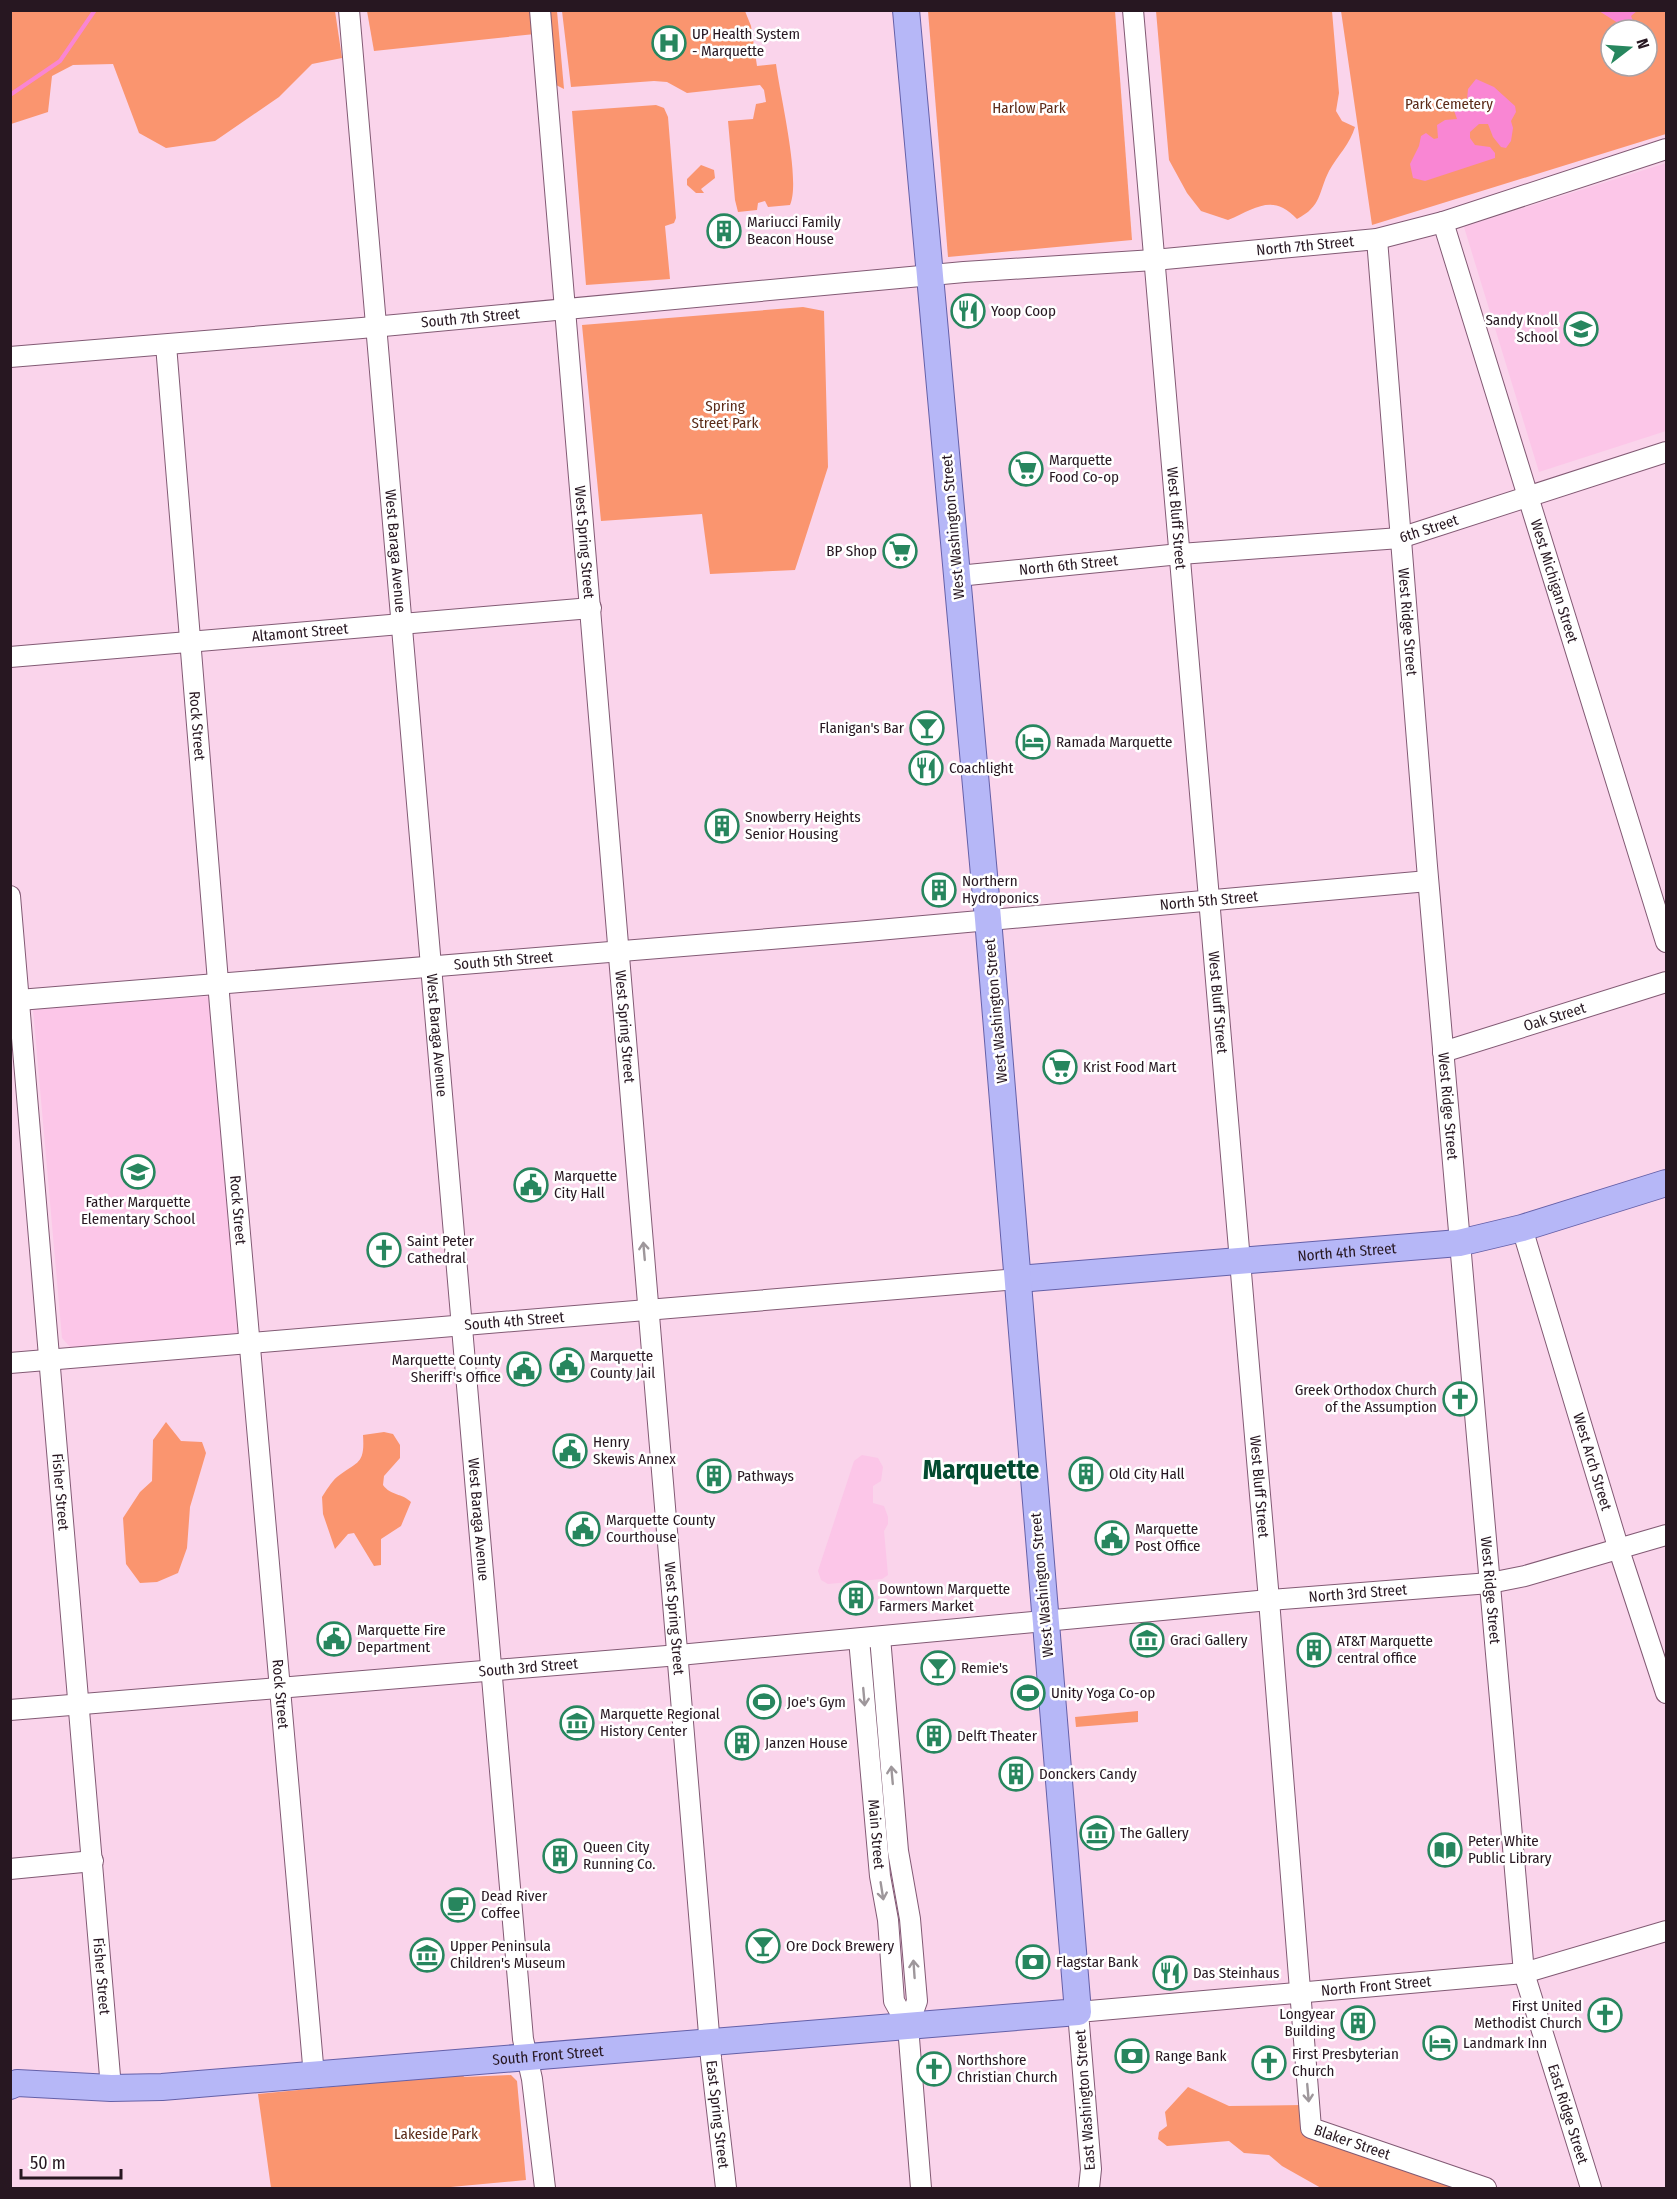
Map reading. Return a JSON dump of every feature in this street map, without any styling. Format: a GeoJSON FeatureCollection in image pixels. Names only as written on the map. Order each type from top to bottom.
{"type":"FeatureCollection","features":[{"type":"Feature","properties":{"kind":"main road","name":"West Washington Street"},"geometry":{"type":"LineString","coordinates":[[906,10],[988,918],[1078,2012]]}},
{"type":"Feature","properties":{"kind":"main road","name":"North 4th Street"},"geometry":{"type":"LineString","coordinates":[[1018,1279],[1459,1243],[1522,1228],[1666,1183]]}},
{"type":"Feature","properties":{"kind":"main road","name":"South Front Street"},"geometry":{"type":"LineString","coordinates":[[13,2083],[162,2088],[1078,2012]]}},
{"type":"Feature","properties":{"kind":"street","name":"West Baraga Avenue"},"geometry":{"type":"LineString","coordinates":[[349,10],[522,2039],[527,2059],[545,2188]]}},
{"type":"Feature","properties":{"kind":"street","name":"West Spring Street"},"geometry":{"type":"LineString","coordinates":[[540,10],[567,310],[710,2042]]}},
{"type":"Feature","properties":{"kind":"street","name":"West Bluff Street"},"geometry":{"type":"LineString","coordinates":[[1133,10],[1269,1600],[1299,1993]]}},
{"type":"Feature","properties":{"kind":"street","name":"North 7th Street"},"geometry":{"type":"LineString","coordinates":[[931,276],[1154,260],[1377,239],[1443,222],[1666,149]]}},
{"type":"Feature","properties":{"kind":"street","name":"West Michigan Street"},"geometry":{"type":"LineString","coordinates":[[1443,222],[1666,942]]}},
{"type":"Feature","properties":{"kind":"street","name":"West Ridge Street"},"geometry":{"type":"LineString","coordinates":[[1377,239],[1428,881],[1524,1973]]}},
{"type":"Feature","properties":{"kind":"street","name":"South 7th Street"},"geometry":{"type":"LineString","coordinates":[[10,357],[377,327],[931,276]]}},
{"type":"Feature","properties":{"kind":"street","name":"Rock Street"},"geometry":{"type":"LineString","coordinates":[[166,345],[314,2076]]}},
{"type":"Feature","properties":{"kind":"street","name":"6th Street"},"geometry":{"type":"LineString","coordinates":[[1180,554],[1400,538],[1666,452]]}},
{"type":"Feature","properties":{"kind":"street","name":"North 6th Street"},"geometry":{"type":"LineString","coordinates":[[958,576],[1180,554]]}},
{"type":"Feature","properties":{"kind":"street","name":"Altamont Street"},"geometry":{"type":"LineString","coordinates":[[10,657],[591,608]]}},
{"type":"Feature","properties":{"kind":"street","name":"North 5th Street"},"geometry":{"type":"LineString","coordinates":[[988,918],[1209,902],[1428,881]]}},
{"type":"Feature","properties":{"kind":"street","name":"Fisher Street"},"geometry":{"type":"LineString","coordinates":[[10,896],[111,2088]]}},
{"type":"Feature","properties":{"kind":"street","name":"South 5th Street"},"geometry":{"type":"LineString","coordinates":[[19,1000],[620,952],[988,918]]}},
{"type":"Feature","properties":{"kind":"street","name":"Oak Street"},"geometry":{"type":"LineString","coordinates":[[1443,1052],[1666,982]]}},
{"type":"Feature","properties":{"kind":"street","name":"West Arch Street"},"geometry":{"type":"LineString","coordinates":[[1522,1228],[1619,1550],[1666,1694]]}},
{"type":"Feature","properties":{"kind":"street","name":"South 4th Street"},"geometry":{"type":"LineString","coordinates":[[10,1363],[1018,1279]]}},
{"type":"Feature","properties":{"kind":"street","name":"North 3rd Street"},"geometry":{"type":"LineString","coordinates":[[1045,1622],[1269,1600],[1490,1583],[1525,1576],[1666,1535]]}},
{"type":"Feature","properties":{"kind":"street","name":"South 3rd Street"},"geometry":{"type":"LineString","coordinates":[[10,1710],[679,1655],[1045,1622]]}},
{"type":"Feature","properties":{"kind":"street","name":"Main Street"},"geometry":{"type":"LineString","coordinates":[[880,1637],[898,1851],[910,1919],[916,2001],[908,2026],[921,2188]]}},
{"type":"Feature","properties":{"kind":"street","name":"Main Street"},"geometry":{"type":"LineString","coordinates":[[859,1639],[880,1876],[888,1920],[894,2001],[908,2026]]}},
{"type":"Feature","properties":{"kind":"street"},"geometry":{"type":"LineString","coordinates":[[10,1869],[93,1861]]}},
{"type":"Feature","properties":{"kind":"street","name":"North Front Street"},"geometry":{"type":"LineString","coordinates":[[1078,2012],[1524,1973],[1666,1931]]}},
{"type":"Feature","properties":{"kind":"street","name":"East Ridge Street"},"geometry":{"type":"LineString","coordinates":[[1524,1973],[1591,2188]]}},
{"type":"Feature","properties":{"kind":"street","name":"Blaker Street"},"geometry":{"type":"LineString","coordinates":[[1299,1993],[1311,2128],[1486,2188]]}},
{"type":"Feature","properties":{"kind":"street","name":"East Washington Street"},"geometry":{"type":"LineString","coordinates":[[1078,2012],[1091,2169],[1089,2188]]}},
{"type":"Feature","properties":{"kind":"street","name":"East Spring Street"},"geometry":{"type":"LineString","coordinates":[[710,2042],[726,2188]]}},
{"type":"Feature","properties":{"kind":"shaded area"},"geometry":{"type":"Polygon","coordinates":[[[1599,11],[1637,11],[1631,16],[1632,18],[1610,18],[1599,11]]]}},
{"type":"Feature","properties":{"kind":"shaded area"},"geometry":{"type":"Polygon","coordinates":[[[1476,79],[1494,87],[1515,106],[1516,112],[1511,121],[1513,128],[1511,141],[1506,148],[1501,147],[1493,137],[1488,124],[1479,124],[1470,132],[1470,138],[1475,145],[1490,147],[1495,153],[1495,158],[1425,181],[1413,178],[1410,164],[1421,136],[1426,133],[1434,139],[1438,138],[1437,125],[1445,120],[1457,119],[1452,105],[1467,100],[1468,89],[1476,79]]]}},
{"type":"Feature","properties":{"kind":"shaded area","name":"Sandy Knoll School"},"geometry":{"type":"Polygon","coordinates":[[[1666,163],[1666,431],[1539,472],[1464,227],[1666,163]]]}},
{"type":"Feature","properties":{"kind":"shaded area","name":"Father Marquette Elementary School"},"geometry":{"type":"Polygon","coordinates":[[[211,996],[246,1335],[72,1349],[62,1338],[33,1009],[211,996]]]}},
{"type":"Feature","properties":{"kind":"shaded area","name":"Downtown Marquette Farmers Market"},"geometry":{"type":"Polygon","coordinates":[[[862,1455],[878,1458],[883,1467],[881,1481],[873,1486],[873,1503],[884,1506],[888,1517],[888,1524],[884,1531],[888,1575],[882,1579],[828,1584],[821,1580],[818,1571],[854,1461],[862,1455]]]}},
{"type":"Feature","properties":{"kind":"green space"},"geometry":{"type":"Polygon","coordinates":[[[11,10],[335,11],[342,58],[312,64],[279,97],[215,141],[166,148],[139,133],[113,64],[73,65],[52,76],[48,112],[11,124],[11,10]]]}},
{"type":"Feature","properties":{"kind":"green space"},"geometry":{"type":"Polygon","coordinates":[[[367,11],[533,11],[535,34],[374,51],[367,11]]]}},
{"type":"Feature","properties":{"kind":"green space"},"geometry":{"type":"Polygon","coordinates":[[[548,11],[557,11],[564,89],[556,85],[548,11]]]}},
{"type":"Feature","properties":{"kind":"green space"},"geometry":{"type":"Polygon","coordinates":[[[562,11],[745,11],[751,26],[757,66],[776,64],[789,137],[793,177],[790,205],[768,207],[765,201],[758,203],[757,210],[738,212],[735,200],[728,121],[753,119],[756,104],[766,102],[764,90],[760,85],[687,93],[667,82],[654,81],[571,87],[562,11]]]}},
{"type":"Feature","properties":{"kind":"green space","name":"Harlow Park"},"geometry":{"type":"Polygon","coordinates":[[[928,11],[1115,11],[1132,240],[948,257],[928,11]]]}},
{"type":"Feature","properties":{"kind":"green space"},"geometry":{"type":"Polygon","coordinates":[[[1156,11],[1332,11],[1339,93],[1336,111],[1342,121],[1355,127],[1329,171],[1315,204],[1305,214],[1297,219],[1280,206],[1264,205],[1228,220],[1201,211],[1187,193],[1169,160],[1156,11]]]}},
{"type":"Feature","properties":{"kind":"green space","name":"Park Cemetery"},"geometry":{"type":"Polygon","coordinates":[[[1341,11],[1666,11],[1666,134],[1372,225],[1341,11]]]}},
{"type":"Feature","properties":{"kind":"green space"},"geometry":{"type":"Polygon","coordinates":[[[656,105],[664,108],[668,117],[676,218],[674,223],[665,226],[670,279],[586,285],[572,111],[656,105]]]}},
{"type":"Feature","properties":{"kind":"green space"},"geometry":{"type":"Polygon","coordinates":[[[701,165],[714,170],[715,178],[701,189],[704,193],[696,193],[687,185],[687,179],[701,165]]]}},
{"type":"Feature","properties":{"kind":"green space","name":"Spring Street Park"},"geometry":{"type":"Polygon","coordinates":[[[803,307],[824,311],[828,467],[795,570],[710,574],[702,514],[601,521],[582,325],[803,307]]]}},
{"type":"Feature","properties":{"kind":"green space"},"geometry":{"type":"Polygon","coordinates":[[[166,1422],[181,1441],[202,1442],[206,1453],[190,1507],[187,1548],[178,1573],[157,1582],[140,1583],[126,1564],[123,1518],[140,1492],[152,1481],[153,1440],[166,1422]]]}},
{"type":"Feature","properties":{"kind":"green space"},"geometry":{"type":"Polygon","coordinates":[[[384,1432],[393,1434],[400,1445],[400,1458],[384,1476],[383,1485],[389,1491],[411,1502],[401,1526],[381,1539],[381,1565],[374,1566],[354,1533],[348,1534],[335,1549],[323,1514],[322,1497],[335,1479],[359,1461],[363,1452],[363,1435],[384,1432]]]}},
{"type":"Feature","properties":{"kind":"green space"},"geometry":{"type":"Polygon","coordinates":[[[1138,1711],[1138,1722],[1076,1727],[1075,1717],[1138,1711]]]}},
{"type":"Feature","properties":{"kind":"green space","name":"Lakeside Park"},"geometry":{"type":"Polygon","coordinates":[[[463,2075],[464,2077],[511,2075],[517,2081],[526,2180],[440,2188],[271,2188],[258,2094],[463,2075]]]}},
{"type":"Feature","properties":{"kind":"green space"},"geometry":{"type":"Polygon","coordinates":[[[1188,2087],[1229,2106],[1303,2105],[1304,2125],[1471,2188],[1321,2188],[1282,2166],[1269,2155],[1244,2153],[1229,2141],[1167,2146],[1158,2139],[1159,2132],[1167,2126],[1165,2112],[1188,2087]]]}},
{"type":"Feature","properties":{"kind":"waterway"},"geometry":{"type":"LineString","coordinates":[[10,95],[60,61],[95,10]]}},
{"type":"Feature","properties":{"kind":"place","name":"UP Health System - Marquette"},"geometry":{"type":"Point","coordinates":[669,43]}},
{"type":"Feature","properties":{"kind":"place","name":"Mariucci Family Beacon House"},"geometry":{"type":"Point","coordinates":[724,231]}},
{"type":"Feature","properties":{"kind":"place","name":"Yoop Coop"},"geometry":{"type":"Point","coordinates":[968,311]}},
{"type":"Feature","properties":{"kind":"place","name":"Sandy Knoll School"},"geometry":{"type":"Point","coordinates":[1581,329]}},
{"type":"Feature","properties":{"kind":"place","name":"Marquette Food Co-op"},"geometry":{"type":"Point","coordinates":[1026,469]}},
{"type":"Feature","properties":{"kind":"place","name":"BP Shop"},"geometry":{"type":"Point","coordinates":[900,551]}},
{"type":"Feature","properties":{"kind":"place","name":"Flanigan's Bar"},"geometry":{"type":"Point","coordinates":[927,728]}},
{"type":"Feature","properties":{"kind":"place","name":"Ramada Marquette"},"geometry":{"type":"Point","coordinates":[1033,742]}},
{"type":"Feature","properties":{"kind":"place","name":"Coachlight"},"geometry":{"type":"Point","coordinates":[926,768]}},
{"type":"Feature","properties":{"kind":"place","name":"Snowberry Heights Senior Housing"},"geometry":{"type":"Point","coordinates":[722,826]}},
{"type":"Feature","properties":{"kind":"place","name":"Northern Hydroponics"},"geometry":{"type":"Point","coordinates":[939,890]}},
{"type":"Feature","properties":{"kind":"place","name":"Krist Food Mart"},"geometry":{"type":"Point","coordinates":[1060,1067]}},
{"type":"Feature","properties":{"kind":"place","name":"Father Marquette Elementary School"},"geometry":{"type":"Point","coordinates":[138,1172]}},
{"type":"Feature","properties":{"kind":"place","name":"Marquette City Hall"},"geometry":{"type":"Point","coordinates":[531,1185]}},
{"type":"Feature","properties":{"kind":"place","name":"Saint Peter Cathedral"},"geometry":{"type":"Point","coordinates":[384,1250]}},
{"type":"Feature","properties":{"kind":"place","name":"Marquette County Jail"},"geometry":{"type":"Point","coordinates":[567,1365]}},
{"type":"Feature","properties":{"kind":"place","name":"Marquette County Sheriff's Office"},"geometry":{"type":"Point","coordinates":[524,1369]}},
{"type":"Feature","properties":{"kind":"place","name":"Greek Orthodox Church of the Assumption"},"geometry":{"type":"Point","coordinates":[1460,1399]}},
{"type":"Feature","properties":{"kind":"place","name":"Henry Skewis Annex"},"geometry":{"type":"Point","coordinates":[570,1451]}},
{"type":"Feature","properties":{"kind":"place","name":"Old City Hall"},"geometry":{"type":"Point","coordinates":[1086,1474]}},
{"type":"Feature","properties":{"kind":"place","name":"Pathways"},"geometry":{"type":"Point","coordinates":[714,1476]}},
{"type":"Feature","properties":{"kind":"place","name":"Marquette County Courthouse"},"geometry":{"type":"Point","coordinates":[583,1529]}},
{"type":"Feature","properties":{"kind":"place","name":"Marquette Post Office"},"geometry":{"type":"Point","coordinates":[1112,1538]}},
{"type":"Feature","properties":{"kind":"place","name":"Downtown Marquette Farmers Market"},"geometry":{"type":"Point","coordinates":[856,1598]}},
{"type":"Feature","properties":{"kind":"place","name":"Marquette Fire Department"},"geometry":{"type":"Point","coordinates":[334,1639]}},
{"type":"Feature","properties":{"kind":"place","name":"Graci Gallery"},"geometry":{"type":"Point","coordinates":[1147,1640]}},
{"type":"Feature","properties":{"kind":"place","name":"AT&T Marquette central office"},"geometry":{"type":"Point","coordinates":[1314,1650]}},
{"type":"Feature","properties":{"kind":"place","name":"Remie's"},"geometry":{"type":"Point","coordinates":[938,1668]}},
{"type":"Feature","properties":{"kind":"place","name":"Unity Yoga Co-op"},"geometry":{"type":"Point","coordinates":[1028,1693]}},
{"type":"Feature","properties":{"kind":"place","name":"Joe's Gym"},"geometry":{"type":"Point","coordinates":[764,1702]}},
{"type":"Feature","properties":{"kind":"place","name":"Marquette Regional History Center"},"geometry":{"type":"Point","coordinates":[577,1723]}},
{"type":"Feature","properties":{"kind":"place","name":"Delft Theater"},"geometry":{"type":"Point","coordinates":[934,1736]}},
{"type":"Feature","properties":{"kind":"place","name":"Janzen House"},"geometry":{"type":"Point","coordinates":[742,1743]}},
{"type":"Feature","properties":{"kind":"place","name":"Donckers Candy"},"geometry":{"type":"Point","coordinates":[1016,1774]}},
{"type":"Feature","properties":{"kind":"place","name":"The Gallery"},"geometry":{"type":"Point","coordinates":[1097,1833]}},
{"type":"Feature","properties":{"kind":"place","name":"Peter White Public Library"},"geometry":{"type":"Point","coordinates":[1445,1850]}},
{"type":"Feature","properties":{"kind":"place","name":"Queen City Running Co."},"geometry":{"type":"Point","coordinates":[560,1856]}},
{"type":"Feature","properties":{"kind":"place","name":"Dead River Coffee"},"geometry":{"type":"Point","coordinates":[458,1905]}},
{"type":"Feature","properties":{"kind":"place","name":"Ore Dock Brewery"},"geometry":{"type":"Point","coordinates":[763,1946]}},
{"type":"Feature","properties":{"kind":"place","name":"Upper Peninsula Children's Museum"},"geometry":{"type":"Point","coordinates":[427,1955]}},
{"type":"Feature","properties":{"kind":"place","name":"Flagstar Bank"},"geometry":{"type":"Point","coordinates":[1033,1962]}},
{"type":"Feature","properties":{"kind":"place","name":"Das Steinhaus"},"geometry":{"type":"Point","coordinates":[1170,1973]}},
{"type":"Feature","properties":{"kind":"place","name":"First United Methodist Church"},"geometry":{"type":"Point","coordinates":[1605,2015]}},
{"type":"Feature","properties":{"kind":"place","name":"Longyear Building"},"geometry":{"type":"Point","coordinates":[1358,2023]}},
{"type":"Feature","properties":{"kind":"place","name":"Landmark Inn"},"geometry":{"type":"Point","coordinates":[1440,2043]}},
{"type":"Feature","properties":{"kind":"place","name":"Range Bank"},"geometry":{"type":"Point","coordinates":[1132,2056]}},
{"type":"Feature","properties":{"kind":"place","name":"First Presbyterian Church"},"geometry":{"type":"Point","coordinates":[1269,2063]}},
{"type":"Feature","properties":{"kind":"place","name":"Northshore Christian Church"},"geometry":{"type":"Point","coordinates":[934,2069]}},
{"type":"Feature","properties":{"kind":"district","name":"Marquette"},"geometry":{"type":"Point","coordinates":[981,1470]}}]}
